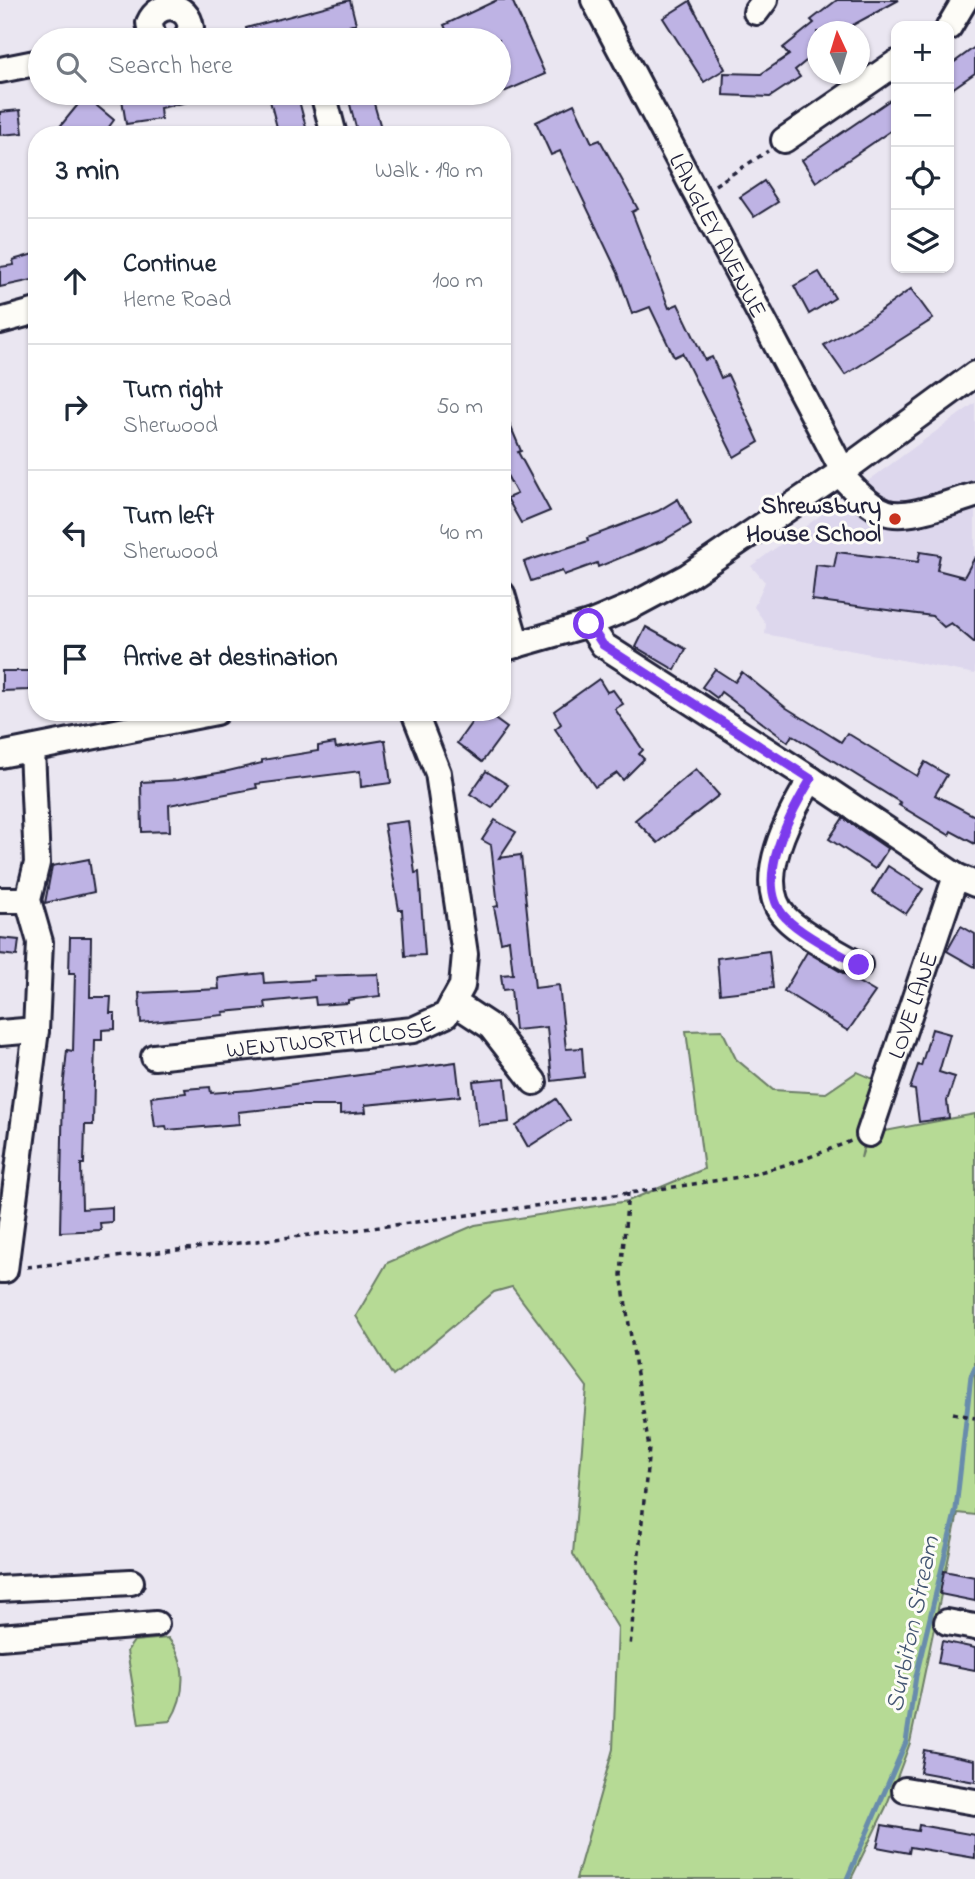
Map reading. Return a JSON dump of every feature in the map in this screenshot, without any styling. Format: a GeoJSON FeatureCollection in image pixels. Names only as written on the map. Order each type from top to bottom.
{"type":"FeatureCollection","features":[{"type":"Feature","properties":{"kind":"street","name":"LANGLEY AVENUE"},"geometry":{"type":"LineString","coordinates":[[594,0],[841,472],[859,494],[886,513],[903,515],[975,495]]}},
{"type":"Feature","properties":{"kind":"street"},"geometry":{"type":"LineString","coordinates":[[953,21],[965,0]]}},
{"type":"Feature","properties":{"kind":"street"},"geometry":{"type":"LineString","coordinates":[[148,28],[156,10],[174,6],[187,14],[190,28]]}},
{"type":"Feature","properties":{"kind":"street"},"geometry":{"type":"LineString","coordinates":[[0,70],[28,64]]}},
{"type":"Feature","properties":{"kind":"street"},"geometry":{"type":"LineString","coordinates":[[784,140],[891,66]]}},
{"type":"Feature","properties":{"kind":"street"},"geometry":{"type":"LineString","coordinates":[[327,105],[332,126]]}},
{"type":"Feature","properties":{"kind":"street"},"geometry":{"type":"LineString","coordinates":[[0,320],[28,313]]}},
{"type":"Feature","properties":{"kind":"street"},"geometry":{"type":"LineString","coordinates":[[511,647],[589,624],[632,606],[688,576],[841,472],[975,374]]}},
{"type":"Feature","properties":{"kind":"street"},"geometry":{"type":"LineString","coordinates":[[589,624],[603,645],[965,880]]}},
{"type":"Feature","properties":{"kind":"street"},"geometry":{"type":"LineString","coordinates":[[0,755],[172,721]]}},
{"type":"Feature","properties":{"kind":"street","name":"WENTWORTH CLOSE"},"geometry":{"type":"LineString","coordinates":[[154,1057],[413,1030],[446,1015],[462,985],[466,954],[438,773],[418,721]]}},
{"type":"Feature","properties":{"kind":"street"},"geometry":{"type":"LineString","coordinates":[[3,1270],[36,1030],[40,942],[29,900],[37,863],[32,750]]}},
{"type":"Feature","properties":{"kind":"street"},"geometry":{"type":"LineString","coordinates":[[811,779],[786,818],[775,858],[773,895],[785,918],[859,965]]}},
{"type":"Feature","properties":{"kind":"street","name":"LOVE LANE"},"geometry":{"type":"LineString","coordinates":[[869,1134],[965,880]]}},
{"type":"Feature","properties":{"kind":"street"},"geometry":{"type":"LineString","coordinates":[[0,900],[29,900]]}},
{"type":"Feature","properties":{"kind":"street"},"geometry":{"type":"LineString","coordinates":[[453,1002],[491,1027],[534,1082]]}},
{"type":"Feature","properties":{"kind":"street"},"geometry":{"type":"LineString","coordinates":[[0,1033],[36,1030]]}},
{"type":"Feature","properties":{"kind":"street"},"geometry":{"type":"LineString","coordinates":[[0,1589],[131,1583]]}},
{"type":"Feature","properties":{"kind":"street"},"geometry":{"type":"LineString","coordinates":[[947,1622],[975,1627]]}},
{"type":"Feature","properties":{"kind":"street"},"geometry":{"type":"LineString","coordinates":[[0,1637],[156,1625]]}},
{"type":"Feature","properties":{"kind":"street"},"geometry":{"type":"LineString","coordinates":[[905,1790],[975,1802]]}},
{"type":"Feature","properties":{"kind":"path"},"geometry":{"type":"LineString","coordinates":[[697,197],[784,140]]}},
{"type":"Feature","properties":{"kind":"path"},"geometry":{"type":"LineString","coordinates":[[3,1270],[372,1228],[746,1175],[802,1160],[869,1134]]}},
{"type":"Feature","properties":{"kind":"path"},"geometry":{"type":"LineString","coordinates":[[628,1192],[621,1275],[649,1448],[630,1647]]}},
{"type":"Feature","properties":{"kind":"path"},"geometry":{"type":"LineString","coordinates":[[953,1413],[975,1418]]}},
{"type":"Feature","properties":{"kind":"shaded area","name":"Shrewsbury House School"},"geometry":{"type":"Polygon","coordinates":[[[975,403],[975,674],[765,634],[766,624],[754,607],[765,582],[751,566],[975,403]]]}},
{"type":"Feature","properties":{"kind":"green space"},"geometry":{"type":"Polygon","coordinates":[[[722,1030],[736,1059],[773,1090],[826,1093],[857,1072],[878,1081],[861,1158],[869,1134],[975,1114],[975,1515],[958,1513],[910,1743],[886,1807],[851,1879],[576,1879],[613,1749],[618,1628],[573,1554],[587,1387],[512,1287],[494,1292],[393,1376],[356,1316],[387,1263],[475,1225],[628,1201],[704,1169],[686,1031],[722,1030]]]}},
{"type":"Feature","properties":{"kind":"green space"},"geometry":{"type":"Polygon","coordinates":[[[168,1638],[182,1668],[179,1701],[170,1721],[139,1724],[127,1651],[134,1641],[168,1638]]]}},
{"type":"Feature","properties":{"kind":"building"},"geometry":{"type":"Polygon","coordinates":[[[350,0],[356,24],[341,28],[246,28],[350,0]]]}},
{"type":"Feature","properties":{"kind":"building"},"geometry":{"type":"Polygon","coordinates":[[[497,0],[512,0],[545,74],[511,89],[511,28],[445,28],[444,25],[497,0]]]}},
{"type":"Feature","properties":{"kind":"building"},"geometry":{"type":"Polygon","coordinates":[[[837,0],[899,0],[860,21],[811,20],[837,0]]]}},
{"type":"Feature","properties":{"kind":"building"},"geometry":{"type":"Polygon","coordinates":[[[690,1],[725,69],[704,82],[663,18],[690,1]]]}},
{"type":"Feature","properties":{"kind":"building"},"geometry":{"type":"Polygon","coordinates":[[[807,29],[807,60],[795,70],[800,77],[770,97],[723,95],[724,73],[761,74],[789,55],[783,48],[807,29]]]}},
{"type":"Feature","properties":{"kind":"building"},"geometry":{"type":"Polygon","coordinates":[[[975,47],[975,73],[954,88],[954,62],[975,47]]]}},
{"type":"Feature","properties":{"kind":"building"},"geometry":{"type":"Polygon","coordinates":[[[891,99],[891,130],[816,182],[802,160],[891,99]]]}},
{"type":"Feature","properties":{"kind":"building"},"geometry":{"type":"Polygon","coordinates":[[[574,104],[592,143],[600,140],[638,209],[632,212],[669,308],[678,304],[705,360],[712,357],[721,378],[728,375],[759,442],[734,457],[682,353],[674,357],[650,307],[632,314],[618,273],[560,151],[551,155],[536,122],[574,104]]]}},
{"type":"Feature","properties":{"kind":"building"},"geometry":{"type":"Polygon","coordinates":[[[78,105],[96,105],[114,120],[110,126],[60,126],[78,105]]]}},
{"type":"Feature","properties":{"kind":"building"},"geometry":{"type":"Polygon","coordinates":[[[123,105],[174,105],[160,108],[161,119],[126,124],[123,105]]]}},
{"type":"Feature","properties":{"kind":"building"},"geometry":{"type":"Polygon","coordinates":[[[271,105],[300,105],[306,126],[277,126],[271,105]]]}},
{"type":"Feature","properties":{"kind":"building"},"geometry":{"type":"Polygon","coordinates":[[[350,105],[374,105],[380,126],[356,126],[350,105]]]}},
{"type":"Feature","properties":{"kind":"building"},"geometry":{"type":"Polygon","coordinates":[[[20,110],[23,133],[0,135],[0,112],[20,110]]]}},
{"type":"Feature","properties":{"kind":"building"},"geometry":{"type":"Polygon","coordinates":[[[764,181],[778,202],[754,217],[740,197],[764,181]]]}},
{"type":"Feature","properties":{"kind":"building"},"geometry":{"type":"Polygon","coordinates":[[[28,256],[28,281],[0,287],[0,267],[14,265],[13,260],[28,256]]]}},
{"type":"Feature","properties":{"kind":"building"},"geometry":{"type":"Polygon","coordinates":[[[819,272],[835,298],[809,314],[794,286],[819,272]]]}},
{"type":"Feature","properties":{"kind":"building"},"geometry":{"type":"Polygon","coordinates":[[[911,289],[933,319],[845,375],[824,345],[872,317],[911,289]]]}},
{"type":"Feature","properties":{"kind":"building"},"geometry":{"type":"Polygon","coordinates":[[[511,427],[521,451],[518,452],[550,511],[521,523],[511,505],[511,496],[517,494],[511,483],[511,427]]]}},
{"type":"Feature","properties":{"kind":"building"},"geometry":{"type":"Polygon","coordinates":[[[678,499],[691,524],[664,540],[598,567],[597,563],[564,575],[562,571],[531,581],[524,562],[588,541],[587,538],[658,511],[678,499]]]}},
{"type":"Feature","properties":{"kind":"building"},"geometry":{"type":"Polygon","coordinates":[[[837,552],[918,562],[920,552],[940,555],[937,570],[964,577],[975,557],[975,643],[951,623],[944,627],[932,616],[812,600],[816,565],[834,567],[837,552]]]}},
{"type":"Feature","properties":{"kind":"building"},"geometry":{"type":"Polygon","coordinates":[[[646,627],[686,649],[675,670],[636,647],[646,627]]]}},
{"type":"Feature","properties":{"kind":"building"},"geometry":{"type":"Polygon","coordinates":[[[715,669],[735,682],[742,672],[785,707],[841,742],[847,733],[917,776],[925,762],[947,775],[935,795],[975,816],[975,844],[951,831],[949,835],[792,735],[788,742],[721,692],[717,698],[702,687],[715,669]]]}},
{"type":"Feature","properties":{"kind":"building"},"geometry":{"type":"Polygon","coordinates":[[[2,671],[28,671],[28,690],[2,691],[2,671]]]}},
{"type":"Feature","properties":{"kind":"building"},"geometry":{"type":"Polygon","coordinates":[[[599,679],[607,692],[613,690],[623,704],[615,709],[643,750],[639,754],[644,759],[623,780],[617,773],[595,787],[555,729],[561,724],[554,711],[599,679]]]}},
{"type":"Feature","properties":{"kind":"building"},"geometry":{"type":"Polygon","coordinates":[[[473,721],[497,721],[507,728],[482,762],[457,743],[473,721]]]}},
{"type":"Feature","properties":{"kind":"building"},"geometry":{"type":"Polygon","coordinates":[[[385,740],[391,783],[361,787],[360,771],[256,784],[257,788],[169,805],[170,831],[142,832],[141,782],[177,780],[224,772],[262,763],[262,760],[318,751],[318,746],[335,743],[336,748],[385,740]]]}},
{"type":"Feature","properties":{"kind":"building"},"geometry":{"type":"Polygon","coordinates":[[[696,769],[719,795],[658,843],[635,820],[696,769]]]}},
{"type":"Feature","properties":{"kind":"building"},"geometry":{"type":"Polygon","coordinates":[[[486,771],[508,785],[492,808],[470,794],[486,771]]]}},
{"type":"Feature","properties":{"kind":"building"},"geometry":{"type":"Polygon","coordinates":[[[843,818],[888,849],[875,869],[829,839],[843,818]]]}},
{"type":"Feature","properties":{"kind":"building"},"geometry":{"type":"Polygon","coordinates":[[[495,820],[516,832],[499,858],[521,855],[535,988],[559,985],[566,1049],[582,1048],[584,1077],[552,1081],[547,1027],[515,1030],[511,989],[503,990],[501,975],[513,974],[509,940],[501,942],[494,907],[498,906],[491,845],[482,840],[495,820]]]}},
{"type":"Feature","properties":{"kind":"building"},"geometry":{"type":"Polygon","coordinates":[[[408,821],[415,873],[419,872],[425,955],[405,956],[402,910],[399,910],[384,824],[408,821]]]}},
{"type":"Feature","properties":{"kind":"building"},"geometry":{"type":"Polygon","coordinates":[[[89,859],[94,892],[45,903],[52,866],[89,859]]]}},
{"type":"Feature","properties":{"kind":"building"},"geometry":{"type":"Polygon","coordinates":[[[888,866],[923,889],[906,914],[872,892],[888,866]]]}},
{"type":"Feature","properties":{"kind":"building"},"geometry":{"type":"Polygon","coordinates":[[[961,926],[975,934],[975,967],[947,951],[961,926]]]}},
{"type":"Feature","properties":{"kind":"building"},"geometry":{"type":"Polygon","coordinates":[[[70,937],[91,937],[90,997],[111,997],[110,1013],[115,1013],[115,1029],[102,1030],[102,1040],[95,1040],[93,1125],[85,1125],[84,1164],[81,1164],[82,1209],[112,1207],[112,1222],[100,1223],[101,1230],[60,1232],[63,1090],[67,1050],[73,1051],[75,973],[69,973],[70,937]]]}},
{"type":"Feature","properties":{"kind":"building"},"geometry":{"type":"Polygon","coordinates":[[[0,938],[19,940],[17,956],[0,954],[0,938]]]}},
{"type":"Feature","properties":{"kind":"building"},"geometry":{"type":"Polygon","coordinates":[[[769,951],[773,988],[720,994],[717,958],[769,951]]]}},
{"type":"Feature","properties":{"kind":"building"},"geometry":{"type":"Polygon","coordinates":[[[807,952],[875,992],[848,1031],[784,991],[807,952]]]}},
{"type":"Feature","properties":{"kind":"building"},"geometry":{"type":"Polygon","coordinates":[[[263,973],[264,983],[314,980],[313,976],[378,974],[380,996],[348,1000],[348,1003],[316,1005],[315,997],[265,1002],[266,1008],[141,1023],[139,993],[219,989],[218,978],[263,973]]]}},
{"type":"Feature","properties":{"kind":"building"},"geometry":{"type":"Polygon","coordinates":[[[932,1029],[950,1034],[939,1072],[955,1077],[947,1101],[949,1118],[919,1122],[915,1090],[910,1089],[918,1065],[921,1066],[932,1029]]]}},
{"type":"Feature","properties":{"kind":"building"},"geometry":{"type":"Polygon","coordinates":[[[456,1062],[460,1096],[365,1105],[366,1112],[340,1114],[340,1106],[296,1106],[238,1112],[239,1124],[167,1130],[166,1126],[155,1127],[151,1097],[186,1093],[185,1089],[210,1087],[211,1093],[250,1090],[456,1062]]]}},
{"type":"Feature","properties":{"kind":"building"},"geometry":{"type":"Polygon","coordinates":[[[505,1078],[509,1122],[478,1125],[473,1081],[505,1078]]]}},
{"type":"Feature","properties":{"kind":"building"},"geometry":{"type":"Polygon","coordinates":[[[556,1099],[570,1120],[528,1147],[516,1126],[556,1099]]]}},
{"type":"Feature","properties":{"kind":"building"},"geometry":{"type":"Polygon","coordinates":[[[944,1571],[975,1577],[975,1601],[940,1594],[944,1571]]]}},
{"type":"Feature","properties":{"kind":"building"},"geometry":{"type":"Polygon","coordinates":[[[942,1641],[975,1648],[975,1670],[938,1663],[942,1641]]]}},
{"type":"Feature","properties":{"kind":"building"},"geometry":{"type":"Polygon","coordinates":[[[924,1750],[975,1760],[975,1782],[920,1772],[924,1750]]]}},
{"type":"Feature","properties":{"kind":"building"},"geometry":{"type":"Polygon","coordinates":[[[882,1825],[918,1831],[919,1825],[975,1835],[975,1858],[910,1847],[909,1853],[877,1847],[882,1825]]]}},
{"type":"Feature","properties":{"kind":"waterway","name":"Surbiton Stream"},"geometry":{"type":"LineString","coordinates":[[847,1879],[906,1742],[916,1676],[956,1509],[971,1376],[975,1367]]}},
{"type":"Feature","properties":{"kind":"place","name":"Shrewsbury House School"},"geometry":{"type":"Point","coordinates":[895,519]}},
{"type":"Feature","properties":{"kind":"route"},"geometry":{"type":"LineString","coordinates":[[589,624],[603,645],[811,779],[786,818],[775,858],[773,895],[785,918],[859,965]]}}]}
